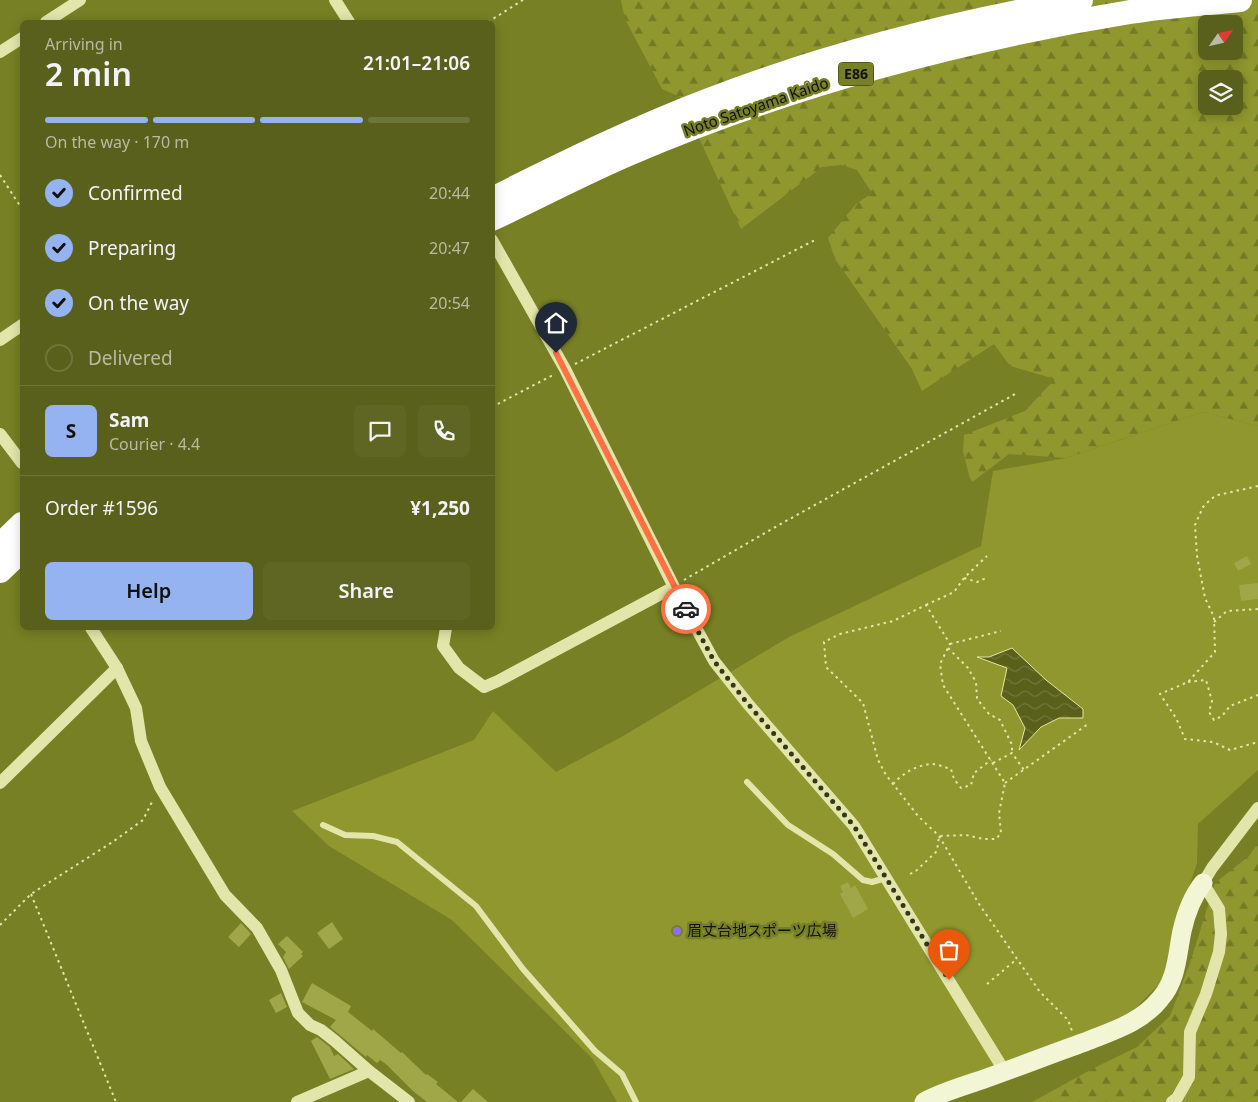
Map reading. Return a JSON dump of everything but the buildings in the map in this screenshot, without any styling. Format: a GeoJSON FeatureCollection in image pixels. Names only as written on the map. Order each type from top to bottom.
{"type":"FeatureCollection","features":[{"type":"Feature","properties":{"kind":"highway","name":"Noto Satoyama Kaido"},"geometry":{"type":"LineString","coordinates":[[495,198],[632,131],[709,100],[814,63],[913,36],[1018,11],[1081,0]]}},
{"type":"Feature","properties":{"kind":"highway","name":"Noto Satoyama Kaido"},"geometry":{"type":"LineString","coordinates":[[495,218],[631,153],[716,120],[820,84],[917,57],[1023,32],[1131,12],[1240,0]]}},
{"type":"Feature","properties":{"kind":"highway"},"geometry":{"type":"LineString","coordinates":[[0,544],[20,526]]}},
{"type":"Feature","properties":{"kind":"highway"},"geometry":{"type":"LineString","coordinates":[[0,571],[20,552]]}},
{"type":"Feature","properties":{"kind":"street"},"geometry":{"type":"LineString","coordinates":[[49,20],[80,0]]}},
{"type":"Feature","properties":{"kind":"street"},"geometry":{"type":"LineString","coordinates":[[335,0],[348,20]]}},
{"type":"Feature","properties":{"kind":"street"},"geometry":{"type":"LineString","coordinates":[[0,52],[20,39]]}},
{"type":"Feature","properties":{"kind":"street"},"geometry":{"type":"LineString","coordinates":[[495,245],[565,369],[674,587],[714,661],[748,704],[854,826],[1005,1072]]}},
{"type":"Feature","properties":{"kind":"street"},"geometry":{"type":"LineString","coordinates":[[0,340],[20,327]]}},
{"type":"Feature","properties":{"kind":"street"},"geometry":{"type":"LineString","coordinates":[[0,434],[20,460]]}},
{"type":"Feature","properties":{"kind":"street"},"geometry":{"type":"LineString","coordinates":[[446,630],[443,646],[459,668],[484,687],[674,587]]}},
{"type":"Feature","properties":{"kind":"street"},"geometry":{"type":"LineString","coordinates":[[91,630],[117,668],[136,708],[141,741],[160,787],[225,895],[256,928],[281,970],[298,1013],[310,1025],[321,1030],[409,1102]]}},
{"type":"Feature","properties":{"kind":"street"},"geometry":{"type":"LineString","coordinates":[[0,783],[117,668]]}},
{"type":"Feature","properties":{"kind":"street"},"geometry":{"type":"LineString","coordinates":[[924,1102],[1135,1022],[1161,999],[1170,983],[1177,962],[1188,908],[1195,893],[1258,808]]}},
{"type":"Feature","properties":{"kind":"street"},"geometry":{"type":"LineString","coordinates":[[1172,1102],[1177,1098],[1189,1077],[1190,1032],[1206,994],[1219,952],[1221,934],[1219,909],[1203,882]]}},
{"type":"Feature","properties":{"kind":"street"},"geometry":{"type":"LineString","coordinates":[[297,1102],[369,1071]]}},
{"type":"Feature","properties":{"kind":"lane"},"geometry":{"type":"LineString","coordinates":[[747,782],[788,825],[833,854],[864,880],[872,882],[886,878]]}},
{"type":"Feature","properties":{"kind":"lane"},"geometry":{"type":"LineString","coordinates":[[323,825],[346,835],[373,836],[397,842],[476,906],[523,969],[595,1051],[622,1074],[636,1102]]}},
{"type":"Feature","properties":{"kind":"path"},"geometry":{"type":"LineString","coordinates":[[491,20],[523,0]]}},
{"type":"Feature","properties":{"kind":"path"},"geometry":{"type":"LineString","coordinates":[[0,175],[20,206]]}},
{"type":"Feature","properties":{"kind":"path"},"geometry":{"type":"LineString","coordinates":[[495,405],[815,240]]}},
{"type":"Feature","properties":{"kind":"path"},"geometry":{"type":"LineString","coordinates":[[674,587],[777,526],[1017,393]]}},
{"type":"Feature","properties":{"kind":"path"},"geometry":{"type":"LineString","coordinates":[[1188,682],[1215,652],[1214,617],[1205,598],[1196,556],[1195,525],[1202,507],[1211,499],[1218,495],[1258,486]]}},
{"type":"Feature","properties":{"kind":"path"},"geometry":{"type":"LineString","coordinates":[[987,556],[964,578],[954,592],[894,621],[840,634],[824,642],[826,667],[863,703],[878,760],[918,816],[939,836],[979,904],[1040,992],[1068,1020],[1076,1045]]}},
{"type":"Feature","properties":{"kind":"path"},"geometry":{"type":"LineString","coordinates":[[964,578],[978,582],[986,578]]}},
{"type":"Feature","properties":{"kind":"path"},"geometry":{"type":"LineString","coordinates":[[926,605],[950,644]]}},
{"type":"Feature","properties":{"kind":"path"},"geometry":{"type":"LineString","coordinates":[[1214,622],[1227,611],[1258,609]]}},
{"type":"Feature","properties":{"kind":"path"},"geometry":{"type":"LineString","coordinates":[[939,836],[966,835],[983,839],[996,839],[1001,833],[999,813],[1005,783],[943,685],[940,664],[950,644],[1001,631]]}},
{"type":"Feature","properties":{"kind":"path"},"geometry":{"type":"LineString","coordinates":[[948,648],[968,668],[976,682],[977,698],[989,714],[1000,720],[1012,745],[1012,753],[1024,770]]}},
{"type":"Feature","properties":{"kind":"path"},"geometry":{"type":"LineString","coordinates":[[1258,695],[1230,706],[1222,716],[1214,720],[1209,712],[1212,702],[1206,680],[1188,682],[1160,694],[1176,718],[1185,740],[1213,742],[1230,750],[1258,742]]}},
{"type":"Feature","properties":{"kind":"path"},"geometry":{"type":"LineString","coordinates":[[1005,783],[1088,724]]}},
{"type":"Feature","properties":{"kind":"path"},"geometry":{"type":"LineString","coordinates":[[993,763],[1012,753]]}},
{"type":"Feature","properties":{"kind":"path"},"geometry":{"type":"LineString","coordinates":[[894,784],[900,776],[913,769],[933,764],[952,769],[954,779],[961,788],[971,785],[974,773],[991,760]]}},
{"type":"Feature","properties":{"kind":"path"},"geometry":{"type":"LineString","coordinates":[[0,925],[30,894],[114,841],[143,820],[160,787]]}},
{"type":"Feature","properties":{"kind":"path"},"geometry":{"type":"LineString","coordinates":[[910,874],[937,851],[939,836]]}},
{"type":"Feature","properties":{"kind":"path"},"geometry":{"type":"LineString","coordinates":[[30,894],[116,1102]]}},
{"type":"Feature","properties":{"kind":"path"},"geometry":{"type":"LineString","coordinates":[[987,984],[1017,959]]}},
{"type":"Feature","properties":{"kind":"green space"},"geometry":{"type":"Polygon","coordinates":[[[621,0],[1258,0],[1258,426],[1203,412],[1066,458],[1009,454],[971,483],[963,451],[964,435],[1025,411],[1055,379],[1010,366],[994,344],[922,391],[912,369],[835,259],[828,238],[856,204],[872,193],[857,170],[841,165],[822,167],[741,229],[680,97],[662,89],[627,23],[621,0]]]}},
{"type":"Feature","properties":{"kind":"green space"},"geometry":{"type":"Polygon","coordinates":[[[1203,412],[1258,426],[1258,770],[1198,824],[1197,863],[1171,941],[1163,980],[1128,1016],[942,1102],[617,1102],[592,1058],[452,920],[329,846],[292,811],[474,740],[493,711],[556,772],[623,736],[789,637],[981,546],[993,471],[1066,458],[1203,412]]]}},
{"type":"Feature","properties":{"kind":"green space"},"geometry":{"type":"Polygon","coordinates":[[[1258,843],[1258,1102],[1032,1102],[1137,1047],[1170,1016],[1190,963],[1215,883],[1249,856],[1258,843]]]}},
{"type":"Feature","properties":{"kind":"water"},"geometry":{"type":"Polygon","coordinates":[[[1012,648],[1046,680],[1083,709],[1083,718],[1059,718],[1041,727],[1019,750],[1025,728],[1013,705],[1001,696],[1007,668],[977,657],[989,657],[1012,648]]]}},
{"type":"Feature","properties":{"kind":"way so far"},"geometry":{"type":"LineString","coordinates":[[686,609],[714,661],[748,704],[854,826],[949,980]]}},
{"type":"Feature","properties":{"kind":"place","name":"眉丈台地スポーツ広場"},"geometry":{"type":"Point","coordinates":[677,931]}},
{"type":"Feature","properties":{"kind":"route"},"geometry":{"type":"LineString","coordinates":[[556,353],[686,609]]}}]}
